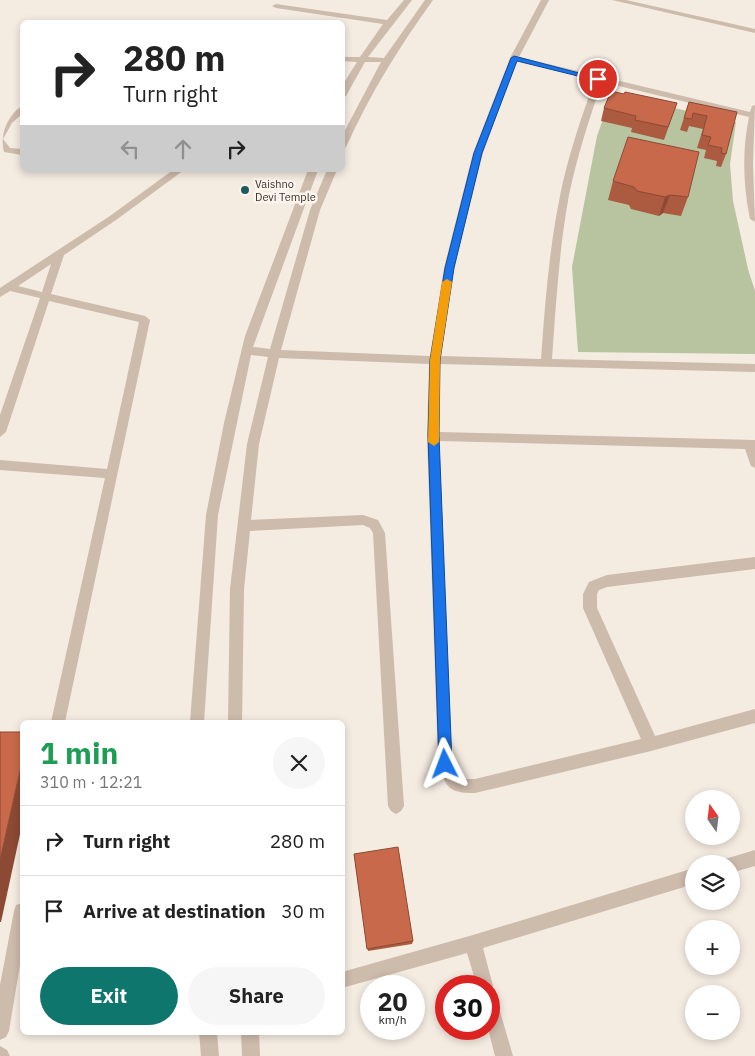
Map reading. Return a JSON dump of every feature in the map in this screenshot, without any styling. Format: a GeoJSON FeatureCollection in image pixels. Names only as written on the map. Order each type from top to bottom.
{"type":"FeatureCollection","features":[{"type":"Feature","properties":{"kind":"street"},"geometry":{"type":"LineString","coordinates":[[345,91],[364,59],[408,0]]}},
{"type":"Feature","properties":{"kind":"street"},"geometry":{"type":"LineString","coordinates":[[345,140],[386,60],[413,19],[429,0]]}},
{"type":"Feature","properties":{"kind":"street"},"geometry":{"type":"LineString","coordinates":[[545,0],[514,58],[476,162],[449,268],[435,360],[434,436],[445,764],[450,777],[458,786],[475,786],[651,744],[755,716]]}},
{"type":"Feature","properties":{"kind":"street"},"geometry":{"type":"LineString","coordinates":[[616,0],[755,32]]}},
{"type":"Feature","properties":{"kind":"street"},"geometry":{"type":"LineString","coordinates":[[276,6],[390,23]]}},
{"type":"Feature","properties":{"kind":"street"},"geometry":{"type":"LineString","coordinates":[[318,20],[323,13]]}},
{"type":"Feature","properties":{"kind":"street"},"geometry":{"type":"LineString","coordinates":[[514,58],[598,79],[754,113],[750,138],[750,191],[755,219]]}},
{"type":"Feature","properties":{"kind":"street"},"geometry":{"type":"LineString","coordinates":[[345,60],[386,60]]}},
{"type":"Feature","properties":{"kind":"street"},"geometry":{"type":"LineString","coordinates":[[546,363],[555,259],[561,215],[582,126],[598,79]]}},
{"type":"Feature","properties":{"kind":"street"},"geometry":{"type":"LineString","coordinates":[[0,137],[8,122],[20,112]]}},
{"type":"Feature","properties":{"kind":"street"},"geometry":{"type":"LineString","coordinates":[[0,141],[7,150],[20,152]]}},
{"type":"Feature","properties":{"kind":"street"},"geometry":{"type":"LineString","coordinates":[[4,290],[113,218],[176,172]]}},
{"type":"Feature","properties":{"kind":"street"},"geometry":{"type":"LineString","coordinates":[[197,720],[212,515],[230,423],[250,336],[312,172]]}},
{"type":"Feature","properties":{"kind":"street"},"geometry":{"type":"LineString","coordinates":[[235,720],[238,589],[253,444],[281,326],[315,210],[331,172]]}},
{"type":"Feature","properties":{"kind":"street"},"geometry":{"type":"LineString","coordinates":[[0,432],[60,253]]}},
{"type":"Feature","properties":{"kind":"street"},"geometry":{"type":"LineString","coordinates":[[4,290],[45,297],[145,320],[58,720]]}},
{"type":"Feature","properties":{"kind":"street"},"geometry":{"type":"LineString","coordinates":[[246,350],[275,354],[435,360],[755,368]]}},
{"type":"Feature","properties":{"kind":"street"},"geometry":{"type":"LineString","coordinates":[[434,436],[752,445],[755,463]]}},
{"type":"Feature","properties":{"kind":"street"},"geometry":{"type":"LineString","coordinates":[[0,465],[113,474]]}},
{"type":"Feature","properties":{"kind":"street"},"geometry":{"type":"LineString","coordinates":[[244,526],[357,520],[374,524],[377,528],[379,533],[396,806]]}},
{"type":"Feature","properties":{"kind":"street"},"geometry":{"type":"LineString","coordinates":[[651,744],[590,608],[590,594],[594,586],[607,581],[755,564]]}},
{"type":"Feature","properties":{"kind":"street"},"geometry":{"type":"LineString","coordinates":[[740,862],[755,858]]}},
{"type":"Feature","properties":{"kind":"street"},"geometry":{"type":"LineString","coordinates":[[345,979],[473,943],[685,879]]}},
{"type":"Feature","properties":{"kind":"street"},"geometry":{"type":"LineString","coordinates":[[0,1031],[20,922]]}},
{"type":"Feature","properties":{"kind":"street"},"geometry":{"type":"LineString","coordinates":[[473,943],[481,975]]}},
{"type":"Feature","properties":{"kind":"street"},"geometry":{"type":"LineString","coordinates":[[208,1035],[210,1056]]}},
{"type":"Feature","properties":{"kind":"street"},"geometry":{"type":"LineString","coordinates":[[250,1035],[251,1056]]}},
{"type":"Feature","properties":{"kind":"street"},"geometry":{"type":"LineString","coordinates":[[500,1040],[504,1056]]}},
{"type":"Feature","properties":{"kind":"green space"},"geometry":{"type":"Polygon","coordinates":[[[612,94],[736,122],[730,164],[733,201],[748,269],[755,291],[755,354],[578,352],[572,267],[597,136],[612,94]]]}},
{"type":"Feature","properties":{"kind":"building"},"geometry":{"type":"Polygon","coordinates":[[[611,91],[624,94],[625,92],[677,103],[668,127],[635,120],[636,116],[604,108],[611,91]]]}},
{"type":"Feature","properties":{"kind":"building"},"geometry":{"type":"Polygon","coordinates":[[[689,102],[737,112],[726,154],[721,153],[722,148],[708,145],[711,137],[702,135],[707,116],[693,113],[692,119],[684,118],[689,102]]]}},
{"type":"Feature","properties":{"kind":"building"},"geometry":{"type":"Polygon","coordinates":[[[628,137],[699,152],[688,197],[670,195],[665,197],[637,191],[634,187],[613,181],[628,137]]]}},
{"type":"Feature","properties":{"kind":"building"},"geometry":{"type":"Polygon","coordinates":[[[0,732],[20,732],[20,771],[0,860],[0,732]]]}},
{"type":"Feature","properties":{"kind":"building"},"geometry":{"type":"Polygon","coordinates":[[[398,847],[413,941],[367,949],[354,854],[398,847]]]}},
{"type":"Feature","properties":{"kind":"slow traffic"},"geometry":{"type":"LineString","coordinates":[[434,442],[435,360],[447,282]]}},
{"type":"Feature","properties":{"kind":"place","name":"Vaishno Devi Temple"},"geometry":{"type":"Point","coordinates":[245,190]}},
{"type":"Feature","properties":{"kind":"route"},"geometry":{"type":"LineString","coordinates":[[445,764],[434,436],[435,360],[449,268],[478,153],[514,58],[598,79]]}}]}
